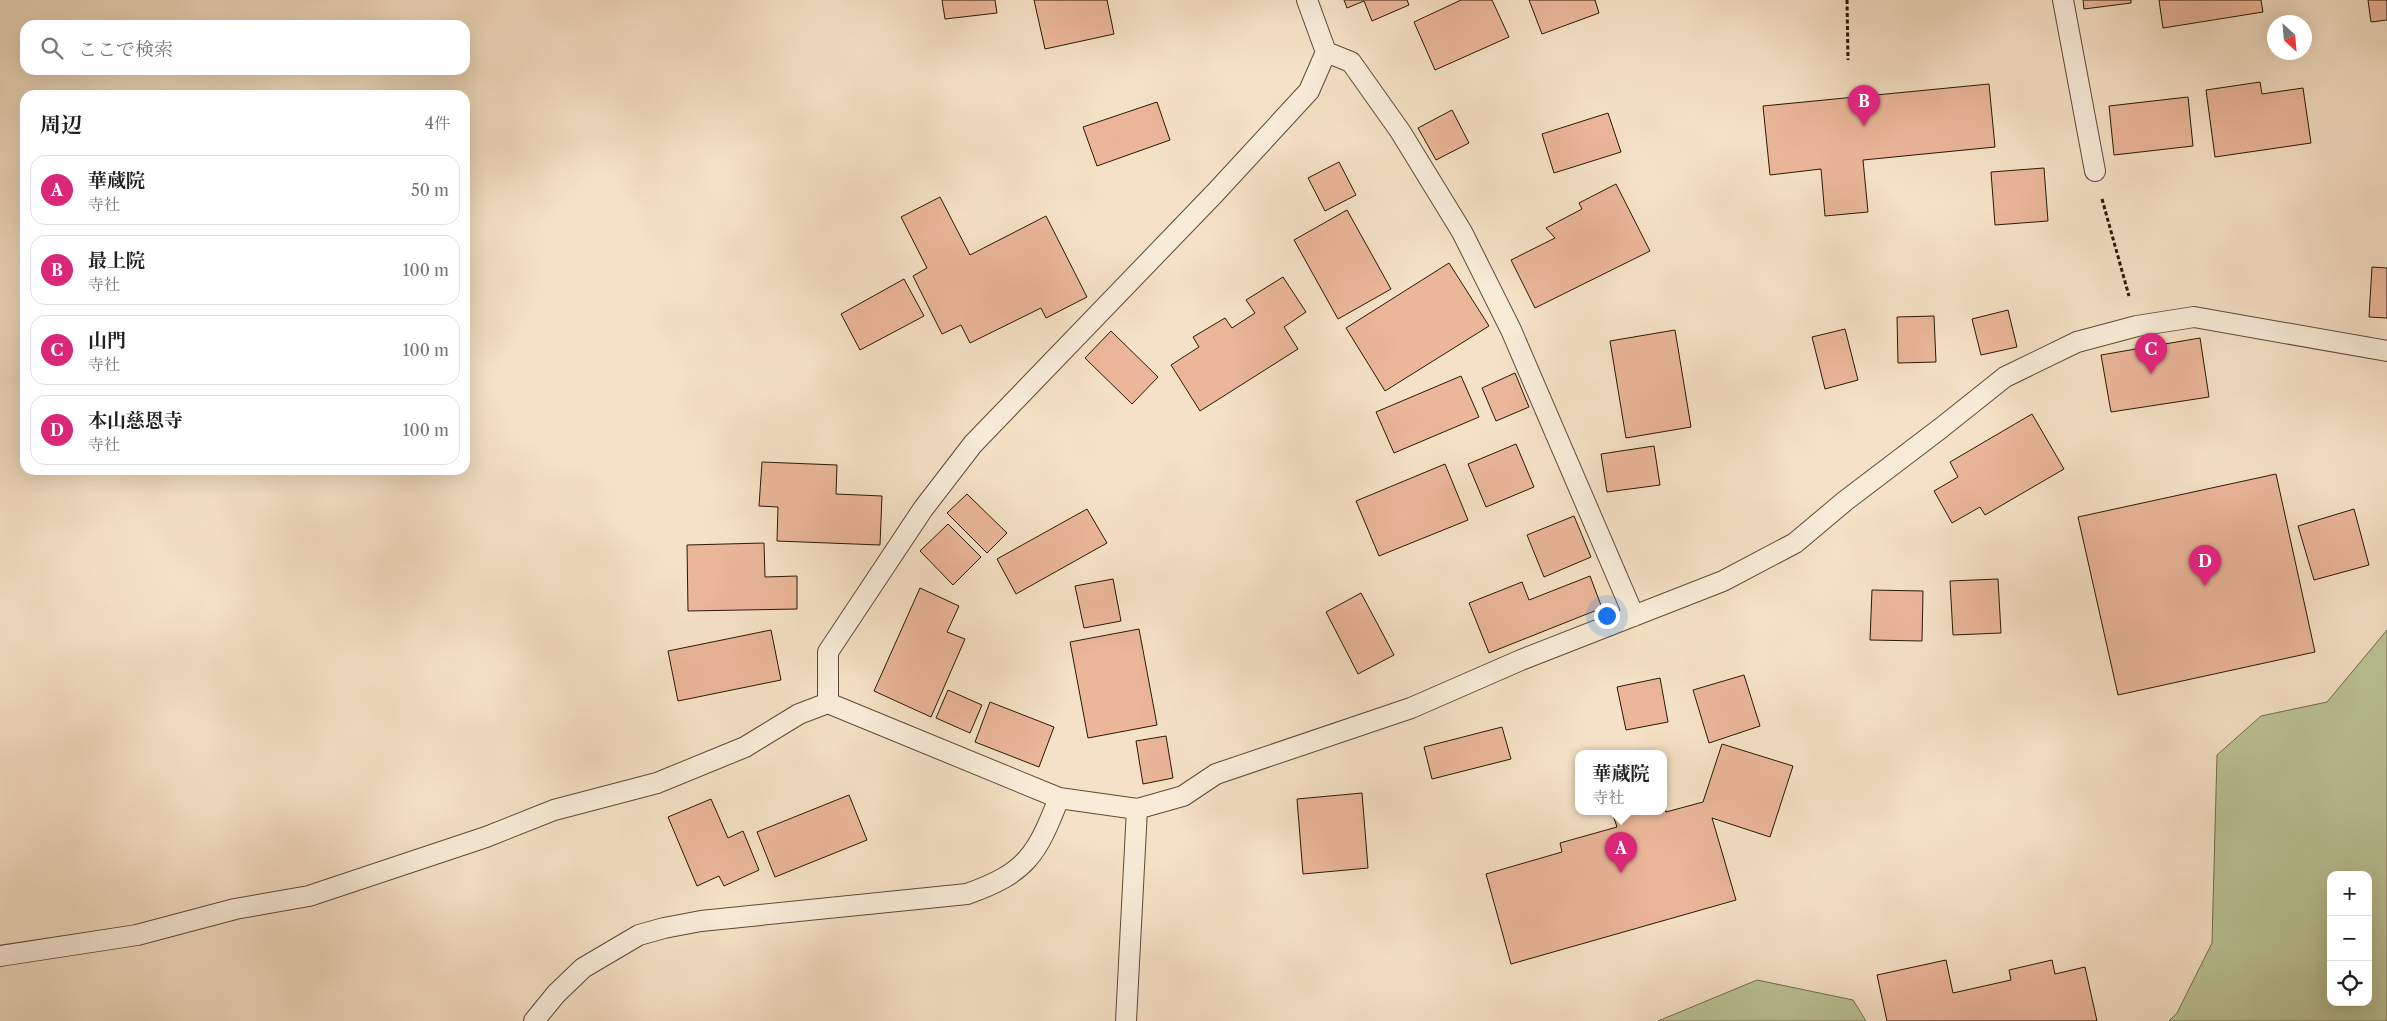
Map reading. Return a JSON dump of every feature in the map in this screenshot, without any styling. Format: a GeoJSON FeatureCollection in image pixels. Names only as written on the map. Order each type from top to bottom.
{"type":"FeatureCollection","features":[{"type":"Feature","properties":{"kind":"lane"},"geometry":{"type":"LineString","coordinates":[[828,703],[828,652],[922,509],[973,444],[1214,193],[1309,91],[1326,52],[1307,0]]}},
{"type":"Feature","properties":{"kind":"lane"},"geometry":{"type":"LineString","coordinates":[[2064,0],[2095,171]]}},
{"type":"Feature","properties":{"kind":"lane"},"geometry":{"type":"LineString","coordinates":[[1326,52],[1350,62],[1400,131],[1462,232],[1510,330],[1634,616]]}},
{"type":"Feature","properties":{"kind":"lane"},"geometry":{"type":"LineString","coordinates":[[0,956],[137,935],[235,909],[309,896],[486,837],[554,810],[657,783],[745,747],[798,714],[828,703],[1059,798],[1137,809],[1183,796],[1216,774],[1411,708],[1520,660],[1723,581],[1795,543],[1845,501],[2005,377],[2077,342],[2137,326],[2194,317],[2387,351]]}},
{"type":"Feature","properties":{"kind":"lane"},"geometry":{"type":"LineString","coordinates":[[534,1021],[556,994],[583,968],[638,936],[664,928],[701,921],[967,894],[996,884],[1027,861],[1046,831],[1059,798]]}},
{"type":"Feature","properties":{"kind":"lane"},"geometry":{"type":"LineString","coordinates":[[1126,1021],[1137,809]]}},
{"type":"Feature","properties":{"kind":"path"},"geometry":{"type":"LineString","coordinates":[[1847,0],[1848,60]]}},
{"type":"Feature","properties":{"kind":"path"},"geometry":{"type":"LineString","coordinates":[[2095,171],[2137,326]]}},
{"type":"Feature","properties":{"kind":"green space"},"geometry":{"type":"Polygon","coordinates":[[[2387,630],[2387,1021],[2169,1021],[2177,1013],[2212,943],[2217,755],[2261,716],[2327,702],[2387,630]]]}},
{"type":"Feature","properties":{"kind":"green space"},"geometry":{"type":"Polygon","coordinates":[[[1757,980],[1853,1000],[1866,1021],[1658,1021],[1757,980]]]}},
{"type":"Feature","properties":{"kind":"building"},"geometry":{"type":"Polygon","coordinates":[[[942,0],[995,0],[997,13],[945,19],[942,0]]]}},
{"type":"Feature","properties":{"kind":"building"},"geometry":{"type":"Polygon","coordinates":[[[1034,0],[1107,0],[1114,34],[1045,49],[1034,0]]]}},
{"type":"Feature","properties":{"kind":"building"},"geometry":{"type":"Polygon","coordinates":[[[1344,0],[1407,0],[1409,5],[1372,21],[1364,1],[1347,8],[1344,0]]]}},
{"type":"Feature","properties":{"kind":"building"},"geometry":{"type":"Polygon","coordinates":[[[1461,0],[1492,0],[1509,37],[1435,70],[1414,22],[1461,0]]]}},
{"type":"Feature","properties":{"kind":"building"},"geometry":{"type":"Polygon","coordinates":[[[1529,0],[1595,0],[1599,13],[1542,34],[1529,0]]]}},
{"type":"Feature","properties":{"kind":"building"},"geometry":{"type":"Polygon","coordinates":[[[2083,0],[2131,0],[2131,3],[2084,9],[2083,0]]]}},
{"type":"Feature","properties":{"kind":"building"},"geometry":{"type":"Polygon","coordinates":[[[2159,0],[2261,0],[2263,12],[2163,28],[2159,0]]]}},
{"type":"Feature","properties":{"kind":"building"},"geometry":{"type":"Polygon","coordinates":[[[2368,0],[2387,0],[2387,20],[2371,22],[2368,0]]]}},
{"type":"Feature","properties":{"kind":"building"},"geometry":{"type":"Polygon","coordinates":[[[2260,82],[2262,94],[2303,88],[2311,143],[2215,157],[2206,90],[2260,82]]]}},
{"type":"Feature","properties":{"kind":"building"},"geometry":{"type":"Polygon","coordinates":[[[1989,84],[1995,147],[1863,160],[1868,212],[1825,216],[1821,169],[1770,175],[1763,106],[1989,84]]]}},
{"type":"Feature","properties":{"kind":"building"},"geometry":{"type":"Polygon","coordinates":[[[2188,97],[2193,146],[2114,155],[2109,106],[2188,97]]]}},
{"type":"Feature","properties":{"kind":"building"},"geometry":{"type":"Polygon","coordinates":[[[1157,102],[1170,140],[1097,166],[1083,127],[1157,102]]]}},
{"type":"Feature","properties":{"kind":"building"},"geometry":{"type":"Polygon","coordinates":[[[1452,110],[1469,143],[1436,160],[1418,128],[1452,110]]]}},
{"type":"Feature","properties":{"kind":"building"},"geometry":{"type":"Polygon","coordinates":[[[1608,113],[1621,152],[1554,173],[1542,134],[1608,113]]]}},
{"type":"Feature","properties":{"kind":"building"},"geometry":{"type":"Polygon","coordinates":[[[1339,162],[1356,195],[1325,211],[1308,178],[1339,162]]]}},
{"type":"Feature","properties":{"kind":"building"},"geometry":{"type":"Polygon","coordinates":[[[2044,168],[2048,221],[1995,225],[1991,172],[2044,168]]]}},
{"type":"Feature","properties":{"kind":"building"},"geometry":{"type":"Polygon","coordinates":[[[1616,184],[1650,251],[1535,308],[1511,260],[1555,238],[1546,228],[1582,209],[1579,203],[1616,184]]]}},
{"type":"Feature","properties":{"kind":"building"},"geometry":{"type":"Polygon","coordinates":[[[940,197],[970,255],[1046,216],[1087,297],[1046,318],[1041,308],[970,343],[961,325],[942,334],[913,276],[927,268],[901,217],[940,197]]]}},
{"type":"Feature","properties":{"kind":"building"},"geometry":{"type":"Polygon","coordinates":[[[1347,210],[1391,289],[1338,319],[1294,240],[1347,210]]]}},
{"type":"Feature","properties":{"kind":"building"},"geometry":{"type":"Polygon","coordinates":[[[1449,263],[1489,326],[1385,391],[1346,328],[1449,263]]]}},
{"type":"Feature","properties":{"kind":"building"},"geometry":{"type":"Polygon","coordinates":[[[2372,267],[2387,268],[2387,318],[2369,317],[2372,267]]]}},
{"type":"Feature","properties":{"kind":"building"},"geometry":{"type":"Polygon","coordinates":[[[1283,277],[1306,312],[1284,327],[1298,349],[1200,411],[1171,365],[1199,347],[1193,337],[1225,318],[1232,328],[1255,313],[1246,300],[1283,277]]]}},
{"type":"Feature","properties":{"kind":"building"},"geometry":{"type":"Polygon","coordinates":[[[904,279],[924,316],[860,350],[841,314],[904,279]]]}},
{"type":"Feature","properties":{"kind":"building"},"geometry":{"type":"Polygon","coordinates":[[[2008,310],[2017,347],[1981,355],[1972,319],[2008,310]]]}},
{"type":"Feature","properties":{"kind":"building"},"geometry":{"type":"Polygon","coordinates":[[[1934,316],[1936,362],[1898,363],[1897,317],[1934,316]]]}},
{"type":"Feature","properties":{"kind":"building"},"geometry":{"type":"Polygon","coordinates":[[[1845,329],[1858,380],[1825,389],[1812,337],[1845,329]]]}},
{"type":"Feature","properties":{"kind":"building"},"geometry":{"type":"Polygon","coordinates":[[[1675,330],[1691,427],[1626,438],[1610,341],[1675,330]]]}},
{"type":"Feature","properties":{"kind":"building"},"geometry":{"type":"Polygon","coordinates":[[[1111,331],[1158,377],[1132,404],[1085,358],[1111,331]]]}},
{"type":"Feature","properties":{"kind":"building"},"geometry":{"type":"Polygon","coordinates":[[[2200,338],[2209,397],[2111,412],[2101,355],[2200,338]]]}},
{"type":"Feature","properties":{"kind":"building"},"geometry":{"type":"Polygon","coordinates":[[[1515,373],[1529,407],[1496,421],[1482,388],[1515,373]]]}},
{"type":"Feature","properties":{"kind":"building"},"geometry":{"type":"Polygon","coordinates":[[[1461,376],[1479,417],[1394,453],[1376,412],[1461,376]]]}},
{"type":"Feature","properties":{"kind":"building"},"geometry":{"type":"Polygon","coordinates":[[[2032,414],[2064,469],[1985,515],[1980,507],[1952,523],[1934,491],[1958,477],[1950,462],[2032,414]]]}},
{"type":"Feature","properties":{"kind":"building"},"geometry":{"type":"Polygon","coordinates":[[[1516,444],[1534,487],[1486,507],[1468,464],[1516,444]]]}},
{"type":"Feature","properties":{"kind":"building"},"geometry":{"type":"Polygon","coordinates":[[[1654,446],[1660,485],[1607,492],[1601,454],[1654,446]]]}},
{"type":"Feature","properties":{"kind":"building"},"geometry":{"type":"Polygon","coordinates":[[[762,462],[837,465],[836,494],[882,496],[880,545],[777,541],[778,507],[759,506],[762,462]]]}},
{"type":"Feature","properties":{"kind":"building"},"geometry":{"type":"Polygon","coordinates":[[[1445,464],[1468,520],[1379,556],[1356,501],[1445,464]]]}},
{"type":"Feature","properties":{"kind":"building"},"geometry":{"type":"Polygon","coordinates":[[[2276,474],[2315,652],[2118,695],[2078,517],[2276,474]]]}},
{"type":"Feature","properties":{"kind":"building"},"geometry":{"type":"Polygon","coordinates":[[[967,494],[1007,533],[987,553],[947,513],[967,494]]]}},
{"type":"Feature","properties":{"kind":"building"},"geometry":{"type":"Polygon","coordinates":[[[1087,509],[1107,543],[1016,594],[997,559],[1087,509]]]}},
{"type":"Feature","properties":{"kind":"building"},"geometry":{"type":"Polygon","coordinates":[[[2354,509],[2369,565],[2314,580],[2298,526],[2354,509]]]}},
{"type":"Feature","properties":{"kind":"building"},"geometry":{"type":"Polygon","coordinates":[[[1574,516],[1591,557],[1544,577],[1527,535],[1574,516]]]}},
{"type":"Feature","properties":{"kind":"building"},"geometry":{"type":"Polygon","coordinates":[[[948,524],[981,557],[953,585],[920,551],[948,524]]]}},
{"type":"Feature","properties":{"kind":"building"},"geometry":{"type":"Polygon","coordinates":[[[764,543],[765,577],[797,576],[797,609],[688,611],[687,545],[764,543]]]}},
{"type":"Feature","properties":{"kind":"building"},"geometry":{"type":"Polygon","coordinates":[[[1590,576],[1602,608],[1489,653],[1469,603],[1522,582],[1529,600],[1590,576]]]}},
{"type":"Feature","properties":{"kind":"building"},"geometry":{"type":"Polygon","coordinates":[[[1113,579],[1121,621],[1084,628],[1075,586],[1113,579]]]}},
{"type":"Feature","properties":{"kind":"building"},"geometry":{"type":"Polygon","coordinates":[[[1998,579],[2001,633],[1953,635],[1950,581],[1998,579]]]}},
{"type":"Feature","properties":{"kind":"building"},"geometry":{"type":"Polygon","coordinates":[[[920,588],[959,606],[947,632],[965,639],[931,717],[874,691],[920,588]]]}},
{"type":"Feature","properties":{"kind":"building"},"geometry":{"type":"Polygon","coordinates":[[[1872,590],[1923,591],[1922,641],[1870,640],[1872,590]]]}},
{"type":"Feature","properties":{"kind":"building"},"geometry":{"type":"Polygon","coordinates":[[[1361,593],[1394,655],[1358,674],[1326,612],[1361,593]]]}},
{"type":"Feature","properties":{"kind":"building"},"geometry":{"type":"Polygon","coordinates":[[[1139,629],[1157,725],[1088,738],[1070,642],[1139,629]]]}},
{"type":"Feature","properties":{"kind":"building"},"geometry":{"type":"Polygon","coordinates":[[[771,630],[781,680],[678,701],[668,651],[771,630]]]}},
{"type":"Feature","properties":{"kind":"building"},"geometry":{"type":"Polygon","coordinates":[[[1744,675],[1760,726],[1709,743],[1693,690],[1744,675]]]}},
{"type":"Feature","properties":{"kind":"building"},"geometry":{"type":"Polygon","coordinates":[[[1660,678],[1668,722],[1626,730],[1617,687],[1660,678]]]}},
{"type":"Feature","properties":{"kind":"building"},"geometry":{"type":"Polygon","coordinates":[[[948,690],[982,705],[970,733],[936,718],[948,690]]]}},
{"type":"Feature","properties":{"kind":"building"},"geometry":{"type":"Polygon","coordinates":[[[990,702],[1054,727],[1039,767],[975,742],[990,702]]]}},
{"type":"Feature","properties":{"kind":"building"},"geometry":{"type":"Polygon","coordinates":[[[1502,727],[1511,759],[1432,779],[1424,747],[1502,727]]]}},
{"type":"Feature","properties":{"kind":"building"},"geometry":{"type":"Polygon","coordinates":[[[1166,736],[1173,778],[1143,784],[1136,741],[1166,736]]]}},
{"type":"Feature","properties":{"kind":"building"},"geometry":{"type":"Polygon","coordinates":[[[1722,744],[1793,766],[1770,837],[1712,818],[1736,900],[1511,964],[1486,874],[1562,852],[1560,843],[1617,827],[1613,815],[1667,815],[1667,812],[1703,802],[1722,744]]]}},
{"type":"Feature","properties":{"kind":"building"},"geometry":{"type":"Polygon","coordinates":[[[1362,793],[1368,868],[1303,874],[1297,799],[1362,793]]]}},
{"type":"Feature","properties":{"kind":"building"},"geometry":{"type":"Polygon","coordinates":[[[849,795],[867,840],[775,877],[757,832],[849,795]]]}},
{"type":"Feature","properties":{"kind":"building"},"geometry":{"type":"Polygon","coordinates":[[[711,799],[728,838],[743,831],[759,870],[724,886],[719,876],[697,886],[668,817],[711,799]]]}},
{"type":"Feature","properties":{"kind":"building"},"geometry":{"type":"Polygon","coordinates":[[[1946,960],[1953,993],[2011,980],[2009,970],[2052,960],[2055,974],[2085,967],[2097,1021],[1887,1021],[1877,975],[1946,960]]]}},
{"type":"Feature","properties":{"kind":"place","name":"最上院"},"geometry":{"type":"Point","coordinates":[1864,126]}},
{"type":"Feature","properties":{"kind":"place","name":"山門"},"geometry":{"type":"Point","coordinates":[2151,374]}},
{"type":"Feature","properties":{"kind":"place","name":"本山慈恩寺"},"geometry":{"type":"Point","coordinates":[2205,586]}},
{"type":"Feature","properties":{"kind":"place","name":"華蔵院"},"geometry":{"type":"Point","coordinates":[1621,873]}}]}
